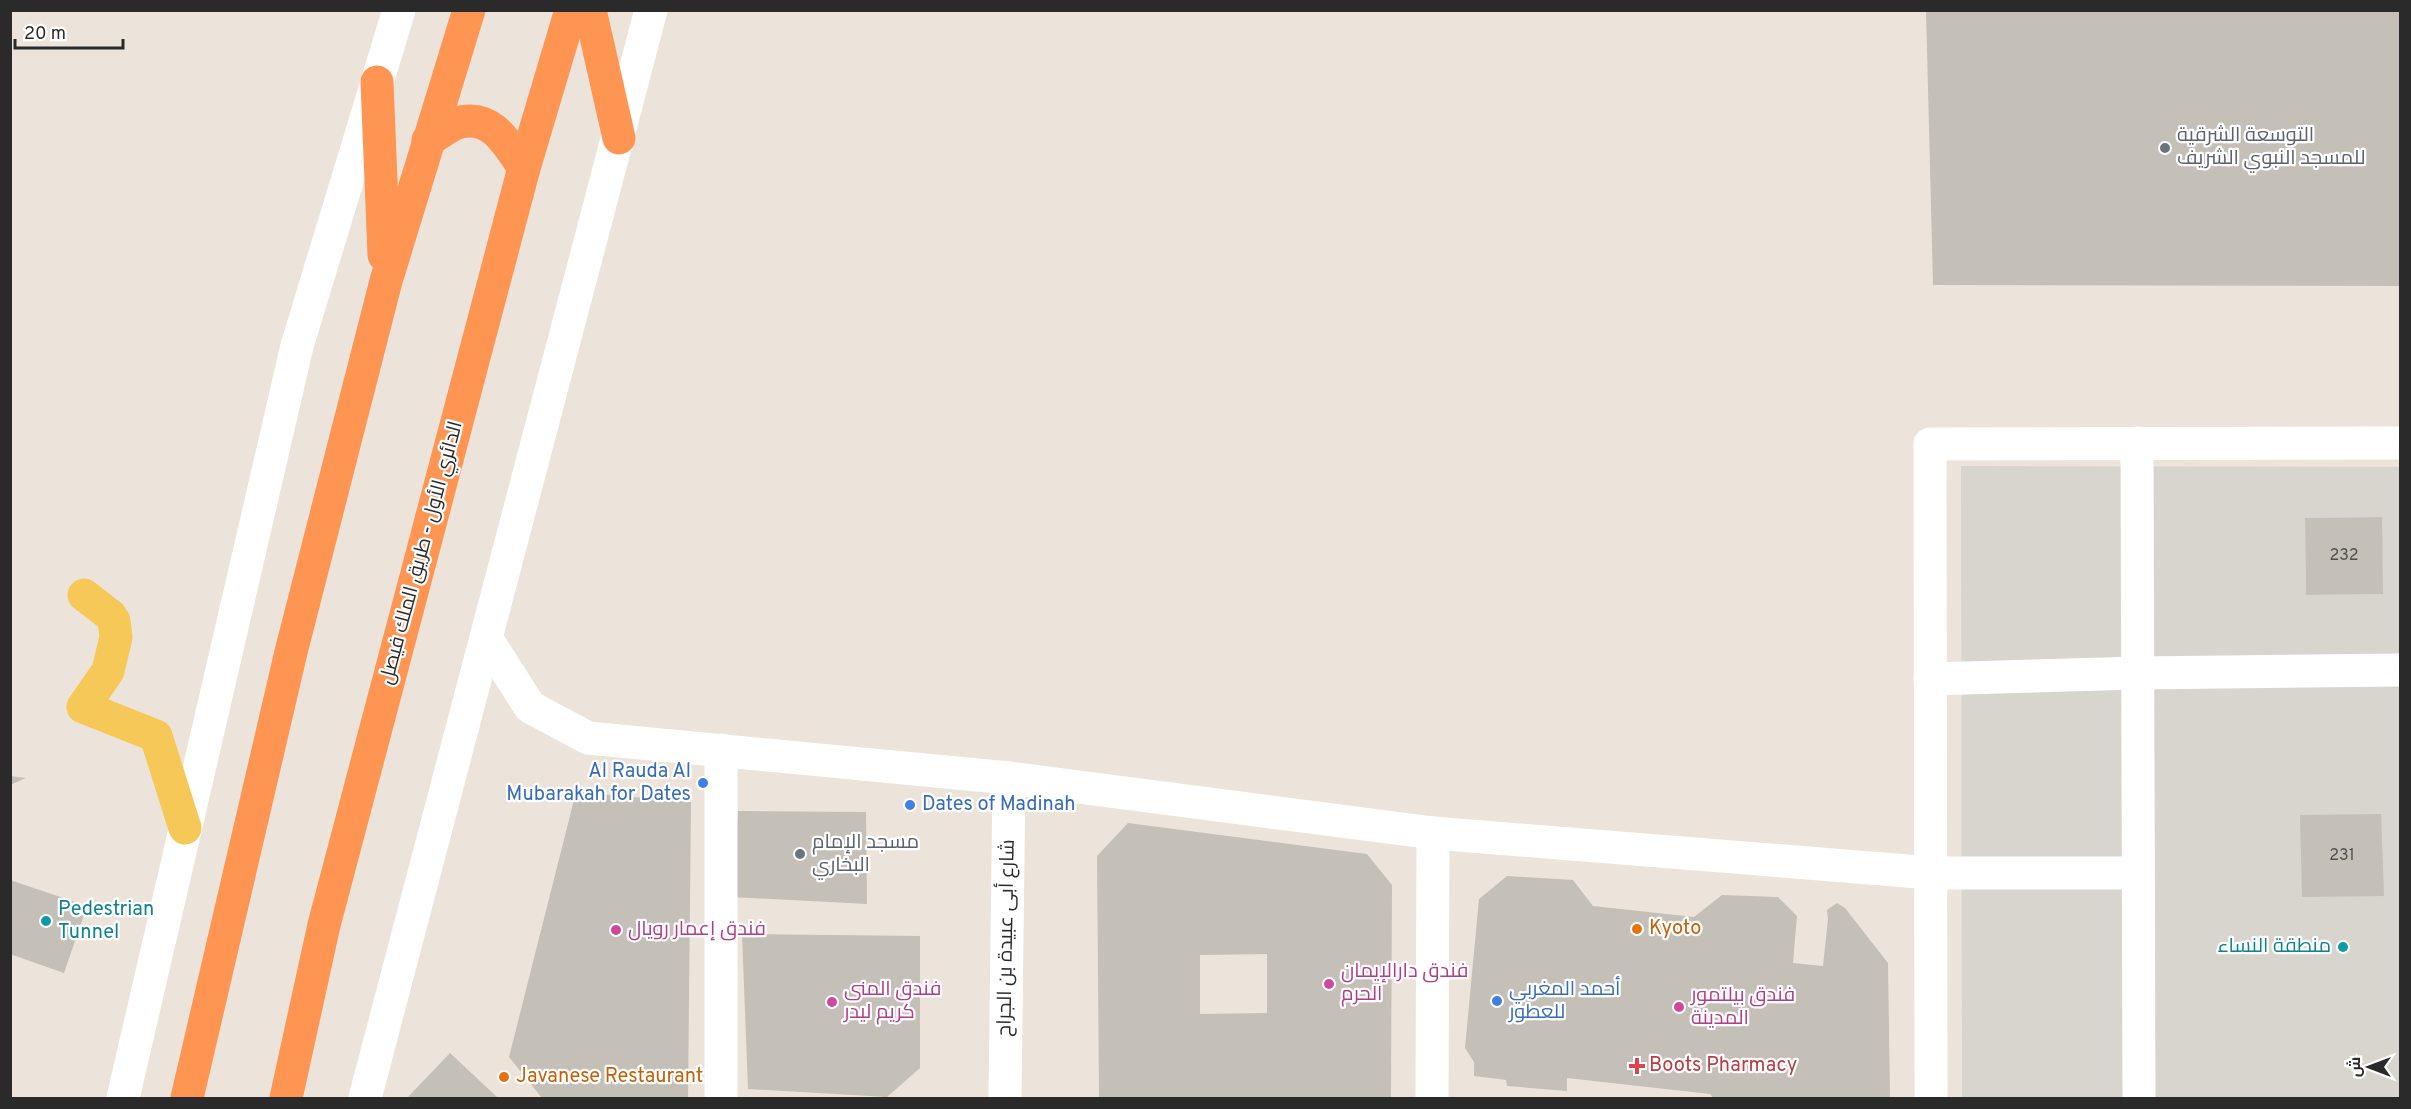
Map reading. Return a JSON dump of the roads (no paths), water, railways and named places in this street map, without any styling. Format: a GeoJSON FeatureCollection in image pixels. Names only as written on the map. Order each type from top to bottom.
{"type":"FeatureCollection","features":[{"type":"Feature","properties":{"kind":"highway"},"geometry":{"type":"LineString","coordinates":[[187,1098],[291,652],[386,281],[469,10]]}},
{"type":"Feature","properties":{"kind":"highway","name":"الدائري الأول - طريق الملك فيصل"},"geometry":{"type":"LineString","coordinates":[[286,1098],[324,925],[524,168],[571,10]]}},
{"type":"Feature","properties":{"kind":"highway"},"geometry":{"type":"LineString","coordinates":[[590,10],[619,138]]}},
{"type":"Feature","properties":{"kind":"highway"},"geometry":{"type":"LineString","coordinates":[[377,82],[386,281]]}},
{"type":"Feature","properties":{"kind":"highway"},"geometry":{"type":"LineString","coordinates":[[428,140],[459,122],[478,122],[498,131],[524,168]]}},
{"type":"Feature","properties":{"kind":"main road"},"geometry":{"type":"LineString","coordinates":[[84,595],[110,615],[114,621],[116,637],[108,670],[83,707],[156,736],[185,828]]}},
{"type":"Feature","properties":{"kind":"street"},"geometry":{"type":"LineString","coordinates":[[123,1098],[297,346],[399,10]]}},
{"type":"Feature","properties":{"kind":"street"},"geometry":{"type":"LineString","coordinates":[[365,1098],[651,10]]}},
{"type":"Feature","properties":{"kind":"street"},"geometry":{"type":"LineString","coordinates":[[2137,443],[2139,1098]]}},
{"type":"Feature","properties":{"kind":"street"},"geometry":{"type":"LineString","coordinates":[[1931,1098],[1930,444],[2400,443]]}},
{"type":"Feature","properties":{"kind":"street"},"geometry":{"type":"LineString","coordinates":[[486,638],[530,707],[588,738],[1010,778],[1433,833],[1932,873],[2138,873]]}},
{"type":"Feature","properties":{"kind":"street"},"geometry":{"type":"LineString","coordinates":[[1930,679],[2138,673],[2400,670]]}},
{"type":"Feature","properties":{"kind":"street"},"geometry":{"type":"LineString","coordinates":[[721,750],[721,1098]]}},
{"type":"Feature","properties":{"kind":"street","name":"شارع أبى عبيدة بن الجراح"},"geometry":{"type":"LineString","coordinates":[[1005,1098],[1010,778]]}},
{"type":"Feature","properties":{"kind":"street"},"geometry":{"type":"LineString","coordinates":[[1432,1098],[1433,833]]}},
{"type":"Feature","properties":{"kind":"place","name":"التوسعة الشرقية للمسجد النبوي الشريف"},"geometry":{"type":"Point","coordinates":[2165,148]}},
{"type":"Feature","properties":{"kind":"place","name":"Al Rauda Al Mubarakah for Dates"},"geometry":{"type":"Point","coordinates":[703,783]}},
{"type":"Feature","properties":{"kind":"place","name":"Dates of Madinah"},"geometry":{"type":"Point","coordinates":[910,805]}},
{"type":"Feature","properties":{"kind":"place","name":"مسجد الإمام البخاري"},"geometry":{"type":"Point","coordinates":[800,854]}},
{"type":"Feature","properties":{"kind":"place","name":"Pedestrian Tunnel"},"geometry":{"type":"Point","coordinates":[46,921]}},
{"type":"Feature","properties":{"kind":"place","name":"Kyoto"},"geometry":{"type":"Point","coordinates":[1637,929]}},
{"type":"Feature","properties":{"kind":"place","name":"فندق إعمار رويال"},"geometry":{"type":"Point","coordinates":[616,930]}},
{"type":"Feature","properties":{"kind":"place","name":"منطقة النساء"},"geometry":{"type":"Point","coordinates":[2343,947]}},
{"type":"Feature","properties":{"kind":"place","name":"فندق دارالإيمان الحرم"},"geometry":{"type":"Point","coordinates":[1329,984]}},
{"type":"Feature","properties":{"kind":"place","name":"أحمد المغربي للعطور"},"geometry":{"type":"Point","coordinates":[1497,1001]}},
{"type":"Feature","properties":{"kind":"place","name":"فندق المنى كريم ليدر"},"geometry":{"type":"Point","coordinates":[832,1002]}},
{"type":"Feature","properties":{"kind":"place","name":"فندق بيلتمور المدينة"},"geometry":{"type":"Point","coordinates":[1679,1007]}},
{"type":"Feature","properties":{"kind":"place","name":"Boots Pharmacy"},"geometry":{"type":"Point","coordinates":[1637,1066]}},
{"type":"Feature","properties":{"kind":"place","name":"Javanese Restaurant"},"geometry":{"type":"Point","coordinates":[504,1077]}}]}
